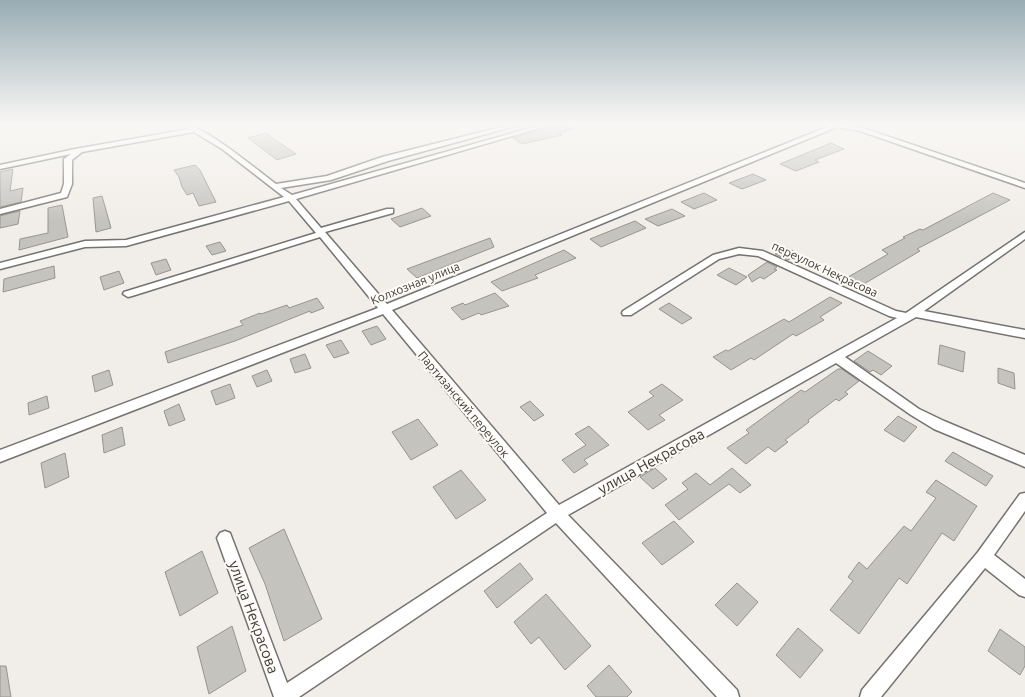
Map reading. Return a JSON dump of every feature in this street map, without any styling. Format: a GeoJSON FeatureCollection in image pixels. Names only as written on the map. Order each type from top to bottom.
{"type":"FeatureCollection","features":[{"type":"Feature","properties":{"kind":"street"},"geometry":{"type":"LineString","coordinates":[[0,166],[41,158]]}},
{"type":"Feature","properties":{"kind":"street"},"geometry":{"type":"LineString","coordinates":[[0,212],[64,195],[68,184],[68,159],[70,158]]}},
{"type":"Feature","properties":{"kind":"street","name":"Партизанский переулок"},"geometry":{"type":"LineString","coordinates":[[237,158],[291,198],[557,514],[730,697]]}},
{"type":"Feature","properties":{"kind":"street"},"geometry":{"type":"LineString","coordinates":[[276,186],[328,178],[391,158]]}},
{"type":"Feature","properties":{"kind":"street"},"geometry":{"type":"LineString","coordinates":[[0,266],[86,244],[126,243],[430,158]]}},
{"type":"Feature","properties":{"kind":"street","name":"Колхозная улица"},"geometry":{"type":"LineString","coordinates":[[0,456],[384,309],[756,158]]}},
{"type":"Feature","properties":{"kind":"street"},"geometry":{"type":"LineString","coordinates":[[943,158],[1025,186]]}},
{"type":"Feature","properties":{"kind":"street"},"geometry":{"type":"LineString","coordinates":[[128,294],[390,211]]}},
{"type":"Feature","properties":{"kind":"street","name":"улица Некрасова"},"geometry":{"type":"LineString","coordinates":[[224,538],[283,697],[557,514],[911,315],[1025,234]]}},
{"type":"Feature","properties":{"kind":"street","name":"переулок Некрасова"},"geometry":{"type":"LineString","coordinates":[[627,313],[716,257],[739,251],[749,251],[760,253],[893,314],[911,315],[1025,334]]}},
{"type":"Feature","properties":{"kind":"street"},"geometry":{"type":"LineString","coordinates":[[836,357],[915,412],[939,425],[1025,462]]}},
{"type":"Feature","properties":{"kind":"street"},"geometry":{"type":"LineString","coordinates":[[869,697],[984,557],[1025,500]]}},
{"type":"Feature","properties":{"kind":"street"},"geometry":{"type":"LineString","coordinates":[[984,557],[1025,590]]}},
{"type":"Feature","properties":{"kind":"building"},"geometry":{"type":"Polygon","coordinates":[[[796,158],[822,158],[815,160],[819,162],[796,171],[780,164],[796,158]]]}},
{"type":"Feature","properties":{"kind":"building"},"geometry":{"type":"Polygon","coordinates":[[[195,165],[200,170],[216,202],[199,206],[193,193],[187,195],[182,187],[179,177],[174,170],[195,165]]]}},
{"type":"Feature","properties":{"kind":"building"},"geometry":{"type":"Polygon","coordinates":[[[13,169],[10,191],[23,188],[21,202],[0,207],[0,172],[13,169]]]}},
{"type":"Feature","properties":{"kind":"building"},"geometry":{"type":"Polygon","coordinates":[[[753,174],[766,180],[742,189],[729,183],[753,174]]]}},
{"type":"Feature","properties":{"kind":"building"},"geometry":{"type":"Polygon","coordinates":[[[704,193],[717,200],[694,209],[681,202],[704,193]]]}},
{"type":"Feature","properties":{"kind":"building"},"geometry":{"type":"Polygon","coordinates":[[[993,193],[1010,200],[917,249],[920,251],[857,288],[843,280],[888,254],[882,250],[905,238],[903,237],[920,229],[923,230],[993,193]]]}},
{"type":"Feature","properties":{"kind":"building"},"geometry":{"type":"Polygon","coordinates":[[[102,196],[111,228],[96,232],[93,198],[102,196]]]}},
{"type":"Feature","properties":{"kind":"building"},"geometry":{"type":"Polygon","coordinates":[[[62,205],[68,237],[19,250],[20,239],[48,233],[48,208],[62,205]]]}},
{"type":"Feature","properties":{"kind":"building"},"geometry":{"type":"Polygon","coordinates":[[[422,208],[431,216],[400,227],[391,219],[422,208]]]}},
{"type":"Feature","properties":{"kind":"building"},"geometry":{"type":"Polygon","coordinates":[[[672,209],[685,216],[658,226],[645,219],[672,209]]]}},
{"type":"Feature","properties":{"kind":"building"},"geometry":{"type":"Polygon","coordinates":[[[20,211],[18,224],[0,228],[0,216],[20,211]]]}},
{"type":"Feature","properties":{"kind":"building"},"geometry":{"type":"Polygon","coordinates":[[[635,221],[646,228],[601,247],[590,239],[635,221]]]}},
{"type":"Feature","properties":{"kind":"building"},"geometry":{"type":"Polygon","coordinates":[[[490,238],[494,247],[417,278],[407,269],[490,238]]]}},
{"type":"Feature","properties":{"kind":"building"},"geometry":{"type":"Polygon","coordinates":[[[220,242],[226,251],[212,255],[206,246],[220,242]]]}},
{"type":"Feature","properties":{"kind":"building"},"geometry":{"type":"Polygon","coordinates":[[[787,248],[799,254],[788,260],[775,254],[787,248]]]}},
{"type":"Feature","properties":{"kind":"building"},"geometry":{"type":"Polygon","coordinates":[[[564,250],[576,258],[535,275],[538,278],[502,291],[491,282],[564,250]]]}},
{"type":"Feature","properties":{"kind":"building"},"geometry":{"type":"Polygon","coordinates":[[[166,259],[171,270],[156,275],[151,263],[166,259]]]}},
{"type":"Feature","properties":{"kind":"building"},"geometry":{"type":"Polygon","coordinates":[[[767,262],[777,267],[774,269],[777,270],[764,279],[760,277],[752,282],[748,275],[767,262]]]}},
{"type":"Feature","properties":{"kind":"building"},"geometry":{"type":"Polygon","coordinates":[[[54,266],[55,278],[3,292],[4,279],[54,266]]]}},
{"type":"Feature","properties":{"kind":"building"},"geometry":{"type":"Polygon","coordinates":[[[729,268],[747,277],[736,285],[717,275],[729,268]]]}},
{"type":"Feature","properties":{"kind":"building"},"geometry":{"type":"Polygon","coordinates":[[[119,271],[124,283],[104,290],[100,277],[119,271]]]}},
{"type":"Feature","properties":{"kind":"building"},"geometry":{"type":"Polygon","coordinates":[[[495,293],[509,306],[481,315],[479,313],[462,320],[451,308],[463,303],[465,305],[495,293]]]}},
{"type":"Feature","properties":{"kind":"building"},"geometry":{"type":"Polygon","coordinates":[[[830,297],[842,303],[820,317],[824,320],[796,336],[793,334],[754,360],[751,358],[731,370],[713,357],[726,350],[728,351],[784,319],[789,322],[830,297]]]}},
{"type":"Feature","properties":{"kind":"building"},"geometry":{"type":"Polygon","coordinates":[[[317,298],[324,308],[311,313],[310,311],[235,341],[168,363],[165,352],[243,325],[240,321],[260,313],[287,305],[289,308],[317,298]]]}},
{"type":"Feature","properties":{"kind":"building"},"geometry":{"type":"Polygon","coordinates":[[[669,303],[692,318],[682,324],[659,309],[669,303]]]}},
{"type":"Feature","properties":{"kind":"building"},"geometry":{"type":"Polygon","coordinates":[[[377,326],[386,339],[371,345],[362,331],[377,326]]]}},
{"type":"Feature","properties":{"kind":"building"},"geometry":{"type":"Polygon","coordinates":[[[341,340],[349,353],[334,358],[326,345],[341,340]]]}},
{"type":"Feature","properties":{"kind":"building"},"geometry":{"type":"Polygon","coordinates":[[[940,345],[965,352],[963,372],[938,364],[940,345]]]}},
{"type":"Feature","properties":{"kind":"building"},"geometry":{"type":"Polygon","coordinates":[[[868,351],[892,366],[881,375],[873,370],[870,372],[854,361],[868,351]]]}},
{"type":"Feature","properties":{"kind":"building"},"geometry":{"type":"Polygon","coordinates":[[[305,354],[311,368],[295,373],[290,359],[305,354]]]}},
{"type":"Feature","properties":{"kind":"building"},"geometry":{"type":"Polygon","coordinates":[[[998,368],[1014,373],[1015,389],[998,383],[998,368]]]}},
{"type":"Feature","properties":{"kind":"building"},"geometry":{"type":"Polygon","coordinates":[[[838,369],[842,369],[859,381],[845,392],[848,394],[839,401],[836,399],[808,420],[809,422],[785,440],[788,442],[775,452],[768,447],[746,464],[727,448],[749,433],[746,430],[801,390],[805,392],[838,369]]]}},
{"type":"Feature","properties":{"kind":"building"},"geometry":{"type":"Polygon","coordinates":[[[109,370],[113,385],[95,392],[92,376],[109,370]]]}},
{"type":"Feature","properties":{"kind":"building"},"geometry":{"type":"Polygon","coordinates":[[[267,370],[272,381],[257,387],[252,376],[267,370]]]}},
{"type":"Feature","properties":{"kind":"building"},"geometry":{"type":"Polygon","coordinates":[[[230,384],[235,398],[216,405],[211,391],[230,384]]]}},
{"type":"Feature","properties":{"kind":"building"},"geometry":{"type":"Polygon","coordinates":[[[662,384],[683,400],[659,415],[665,420],[648,430],[628,412],[654,396],[649,392],[662,384]]]}},
{"type":"Feature","properties":{"kind":"building"},"geometry":{"type":"Polygon","coordinates":[[[47,396],[49,408],[29,415],[28,403],[47,396]]]}},
{"type":"Feature","properties":{"kind":"building"},"geometry":{"type":"Polygon","coordinates":[[[530,401],[544,415],[534,421],[520,407],[530,401]]]}},
{"type":"Feature","properties":{"kind":"building"},"geometry":{"type":"Polygon","coordinates":[[[179,404],[185,420],[169,426],[164,411],[179,404]]]}},
{"type":"Feature","properties":{"kind":"building"},"geometry":{"type":"Polygon","coordinates":[[[898,416],[917,427],[904,442],[884,430],[898,416]]]}},
{"type":"Feature","properties":{"kind":"building"},"geometry":{"type":"Polygon","coordinates":[[[418,419],[438,445],[411,460],[392,432],[418,419]]]}},
{"type":"Feature","properties":{"kind":"building"},"geometry":{"type":"Polygon","coordinates":[[[589,426],[609,445],[584,460],[588,464],[574,473],[562,460],[586,445],[575,434],[589,426]]]}},
{"type":"Feature","properties":{"kind":"building"},"geometry":{"type":"Polygon","coordinates":[[[122,427],[125,445],[104,453],[102,435],[122,427]]]}},
{"type":"Feature","properties":{"kind":"building"},"geometry":{"type":"Polygon","coordinates":[[[953,452],[993,476],[986,486],[945,461],[953,452]]]}},
{"type":"Feature","properties":{"kind":"building"},"geometry":{"type":"Polygon","coordinates":[[[65,453],[69,477],[45,488],[41,463],[65,453]]]}},
{"type":"Feature","properties":{"kind":"building"},"geometry":{"type":"Polygon","coordinates":[[[655,468],[667,479],[653,489],[640,477],[655,468]]]}},
{"type":"Feature","properties":{"kind":"building"},"geometry":{"type":"Polygon","coordinates":[[[732,468],[751,485],[740,493],[729,484],[679,520],[665,505],[688,489],[682,483],[696,473],[710,485],[732,468]]]}},
{"type":"Feature","properties":{"kind":"building"},"geometry":{"type":"Polygon","coordinates":[[[461,470],[486,500],[456,519],[433,487],[461,470]]]}},
{"type":"Feature","properties":{"kind":"building"},"geometry":{"type":"Polygon","coordinates":[[[936,480],[977,506],[954,541],[942,533],[907,584],[899,578],[859,634],[830,610],[853,581],[848,577],[859,562],[867,569],[904,526],[911,531],[936,498],[926,492],[936,480]]]}},
{"type":"Feature","properties":{"kind":"building"},"geometry":{"type":"Polygon","coordinates":[[[674,521],[694,542],[662,565],[642,543],[674,521]]]}},
{"type":"Feature","properties":{"kind":"building"},"geometry":{"type":"Polygon","coordinates":[[[284,529],[322,619],[284,641],[265,584],[249,548],[284,529]]]}},
{"type":"Feature","properties":{"kind":"building"},"geometry":{"type":"Polygon","coordinates":[[[202,551],[218,593],[180,616],[165,572],[202,551]]]}},
{"type":"Feature","properties":{"kind":"building"},"geometry":{"type":"Polygon","coordinates":[[[520,563],[533,579],[497,608],[484,591],[520,563]]]}},
{"type":"Feature","properties":{"kind":"building"},"geometry":{"type":"Polygon","coordinates":[[[737,583],[758,602],[737,626],[715,605],[737,583]]]}},
{"type":"Feature","properties":{"kind":"building"},"geometry":{"type":"Polygon","coordinates":[[[546,594],[591,646],[565,670],[539,637],[531,644],[514,622],[546,594]]]}},
{"type":"Feature","properties":{"kind":"building"},"geometry":{"type":"Polygon","coordinates":[[[232,626],[246,671],[209,694],[197,647],[232,626]]]}},
{"type":"Feature","properties":{"kind":"building"},"geometry":{"type":"Polygon","coordinates":[[[798,628],[823,650],[800,678],[776,655],[798,628]]]}},
{"type":"Feature","properties":{"kind":"building"},"geometry":{"type":"Polygon","coordinates":[[[1000,629],[1025,647],[1025,666],[1020,675],[988,651],[1000,629]]]}},
{"type":"Feature","properties":{"kind":"building"},"geometry":{"type":"Polygon","coordinates":[[[609,665],[632,692],[627,697],[596,697],[587,686],[609,665]]]}},
{"type":"Feature","properties":{"kind":"building"},"geometry":{"type":"Polygon","coordinates":[[[0,666],[6,666],[11,697],[0,697],[0,666]]]}}]}
